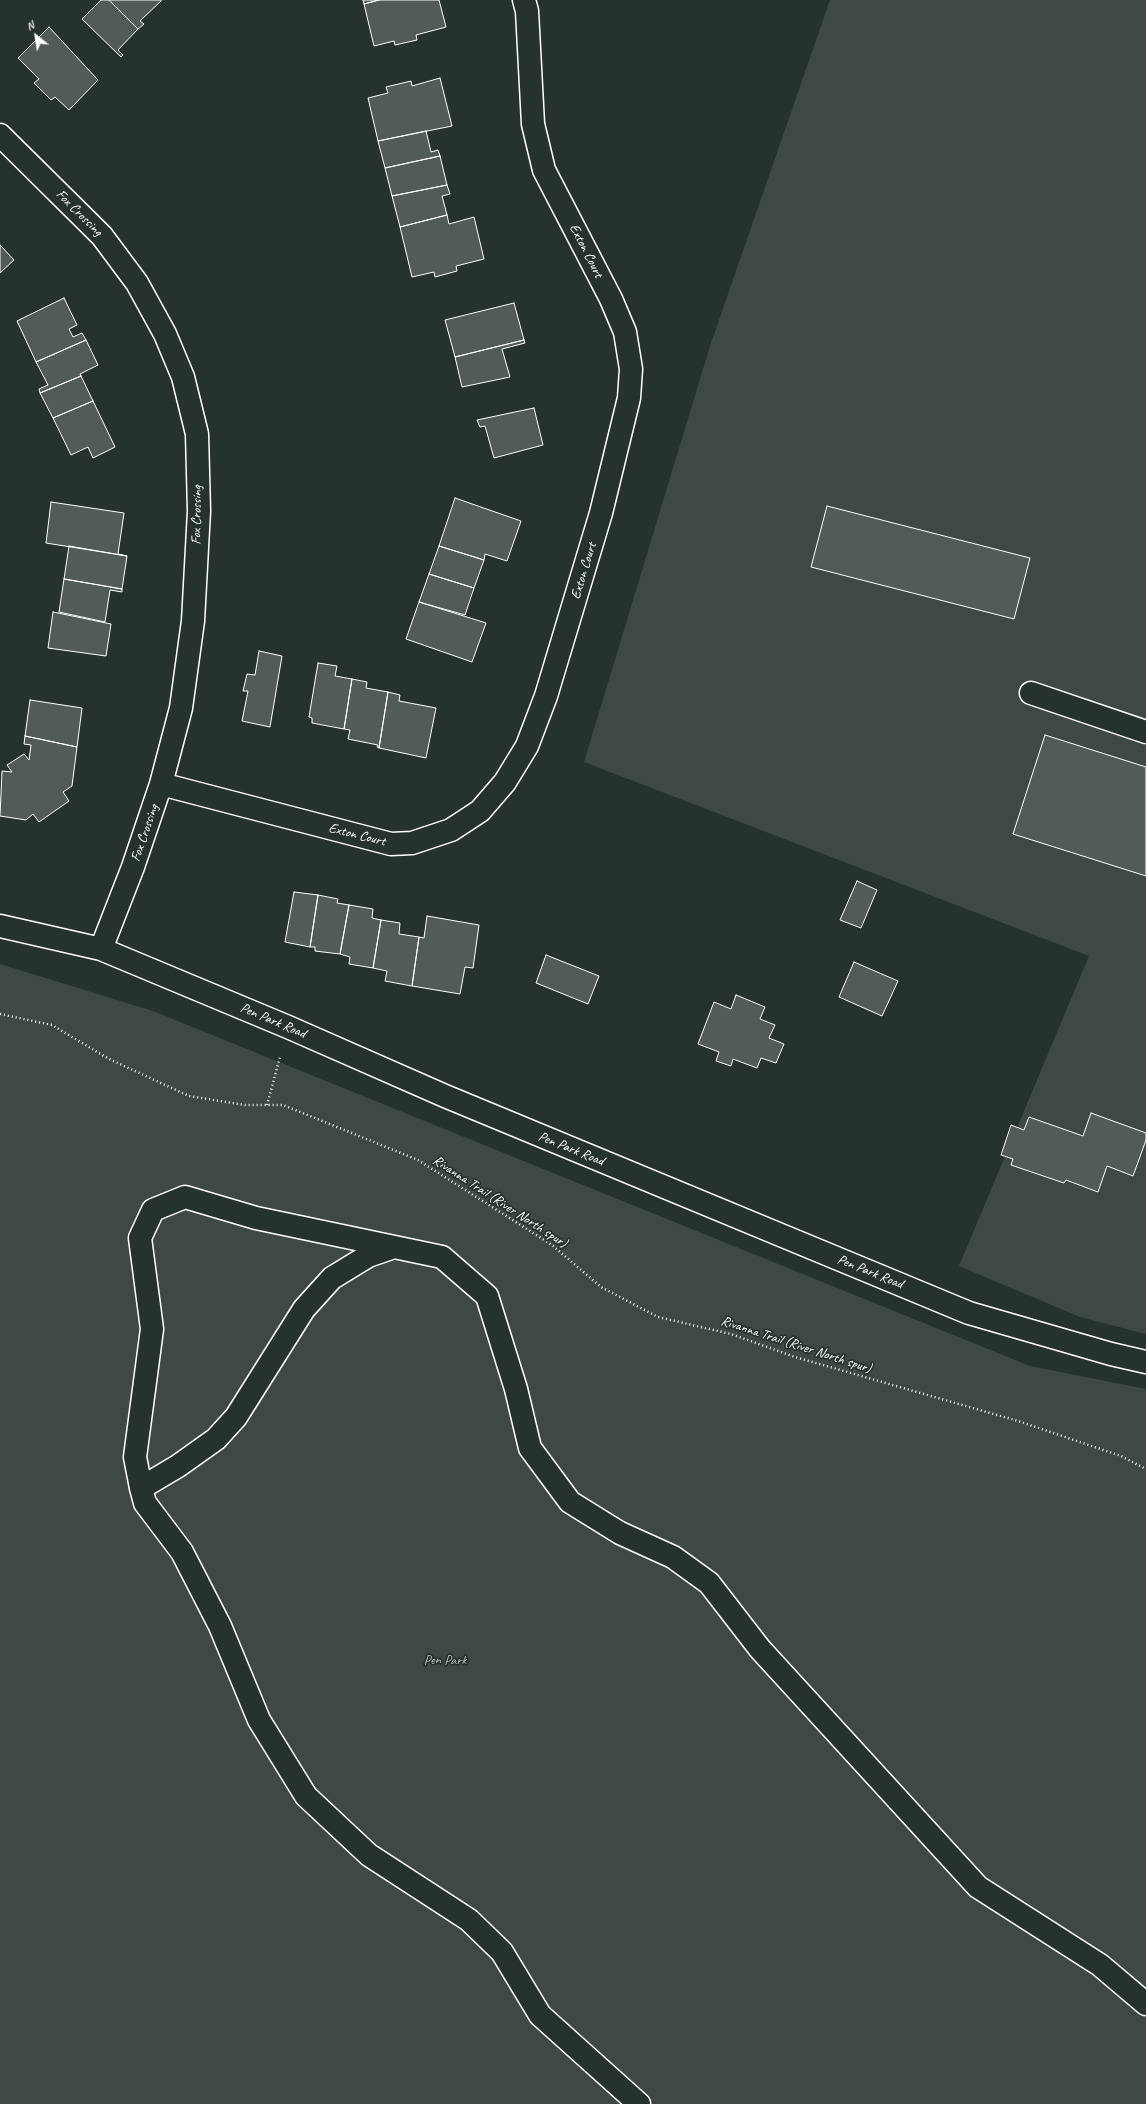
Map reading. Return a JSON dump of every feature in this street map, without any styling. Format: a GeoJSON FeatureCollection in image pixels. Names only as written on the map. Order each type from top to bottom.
{"type":"FeatureCollection","features":[{"type":"Feature","properties":{"kind":"street","name":"Exton Court"},"geometry":{"type":"LineString","coordinates":[[161,784],[391,844],[412,843],[451,830],[480,811],[505,782],[527,746],[546,696],[601,513],[629,398],[632,369],[625,332],[617,312],[544,170],[533,124],[524,0]]}},
{"type":"Feature","properties":{"kind":"street","name":"Fox Crossing"},"geometry":{"type":"LineString","coordinates":[[0,135],[102,236],[133,277],[166,334],[183,377],[197,434],[199,519],[193,621],[181,708],[161,784],[133,867],[102,949]]}},
{"type":"Feature","properties":{"kind":"street"},"geometry":{"type":"LineString","coordinates":[[1031,693],[1146,732]]}},
{"type":"Feature","properties":{"kind":"street","name":"Pen Park Road"},"geometry":{"type":"LineString","coordinates":[[0,926],[102,949],[288,1027],[445,1096],[969,1313],[1111,1354],[1146,1362]]}},
{"type":"Feature","properties":{"kind":"street"},"geometry":{"type":"LineString","coordinates":[[639,2104],[540,2015],[502,1952],[469,1920],[427,1891],[369,1855],[306,1796],[259,1720],[220,1626],[182,1552],[145,1503],[134,1457],[152,1329],[140,1238],[153,1210],[185,1197],[256,1218],[442,1257],[487,1296],[516,1389],[530,1448],[570,1502],[620,1533],[672,1557],[709,1583],[760,1649],[978,1887],[1100,1965],[1146,2004]]}},
{"type":"Feature","properties":{"kind":"street"},"geometry":{"type":"LineString","coordinates":[[141,1488],[178,1466],[216,1439],[236,1417],[304,1309],[332,1278],[368,1256],[396,1247]]}},
{"type":"Feature","properties":{"kind":"path","name":"Rivanna Trail (River North spur)"},"geometry":{"type":"LineString","coordinates":[[0,1014],[52,1024],[109,1059],[189,1096],[245,1105],[283,1105],[418,1160],[552,1246],[601,1287],[658,1318],[731,1334],[795,1357],[1018,1421],[1121,1456],[1146,1469]]}},
{"type":"Feature","properties":{"kind":"path"},"geometry":{"type":"LineString","coordinates":[[267,1105],[288,1027]]}},
{"type":"Feature","properties":{"kind":"green space"},"geometry":{"type":"Polygon","coordinates":[[[830,0],[1146,0],[1146,1334],[1080,1317],[959,1266],[1089,956],[584,762],[710,346],[830,0]]]}},
{"type":"Feature","properties":{"kind":"green space","name":"Pen Park"},"geometry":{"type":"Polygon","coordinates":[[[0,964],[153,1011],[1030,1366],[1146,1389],[1146,2104],[0,2104],[0,964]]]}},
{"type":"Feature","properties":{"kind":"building"},"geometry":{"type":"Polygon","coordinates":[[[101,0],[109,0],[138,29],[118,50],[123,55],[121,57],[82,19],[101,0]]]}},
{"type":"Feature","properties":{"kind":"building"},"geometry":{"type":"Polygon","coordinates":[[[109,0],[162,0],[140,21],[144,24],[138,29],[109,0]]]}},
{"type":"Feature","properties":{"kind":"building"},"geometry":{"type":"Polygon","coordinates":[[[363,0],[379,0],[364,4],[363,0]]]}},
{"type":"Feature","properties":{"kind":"building"},"geometry":{"type":"Polygon","coordinates":[[[379,0],[439,0],[446,27],[416,35],[417,40],[395,45],[394,41],[374,46],[364,4],[379,0]]]}},
{"type":"Feature","properties":{"kind":"building"},"geometry":{"type":"Polygon","coordinates":[[[49,27],[98,80],[69,110],[55,97],[51,100],[34,83],[39,79],[18,58],[49,27]]]}},
{"type":"Feature","properties":{"kind":"building"},"geometry":{"type":"Polygon","coordinates":[[[440,78],[452,126],[378,141],[368,98],[388,93],[386,87],[411,81],[412,86],[440,78]]]}},
{"type":"Feature","properties":{"kind":"building"},"geometry":{"type":"Polygon","coordinates":[[[426,131],[431,152],[438,150],[440,156],[385,168],[378,141],[426,131]]]}},
{"type":"Feature","properties":{"kind":"building"},"geometry":{"type":"Polygon","coordinates":[[[440,156],[447,185],[392,196],[385,168],[440,156]]]}},
{"type":"Feature","properties":{"kind":"building"},"geometry":{"type":"Polygon","coordinates":[[[447,185],[450,194],[442,196],[447,215],[400,227],[392,196],[447,185]]]}},
{"type":"Feature","properties":{"kind":"building"},"geometry":{"type":"Polygon","coordinates":[[[447,215],[449,224],[474,217],[484,259],[456,266],[457,271],[435,277],[434,272],[412,277],[400,227],[447,215]]]}},
{"type":"Feature","properties":{"kind":"building"},"geometry":{"type":"Polygon","coordinates":[[[0,245],[14,260],[0,273],[0,245]]]}},
{"type":"Feature","properties":{"kind":"building"},"geometry":{"type":"Polygon","coordinates":[[[64,298],[77,325],[69,329],[73,337],[82,333],[86,340],[36,362],[17,321],[64,298]]]}},
{"type":"Feature","properties":{"kind":"building"},"geometry":{"type":"Polygon","coordinates":[[[514,303],[524,340],[455,357],[445,320],[514,303]]]}},
{"type":"Feature","properties":{"kind":"building"},"geometry":{"type":"Polygon","coordinates":[[[86,340],[98,365],[80,374],[81,376],[40,393],[39,389],[48,385],[36,362],[86,340]]]}},
{"type":"Feature","properties":{"kind":"building"},"geometry":{"type":"Polygon","coordinates":[[[524,340],[525,343],[502,349],[510,377],[462,387],[455,357],[524,340]]]}},
{"type":"Feature","properties":{"kind":"building"},"geometry":{"type":"Polygon","coordinates":[[[81,376],[93,401],[53,418],[40,393],[81,376]]]}},
{"type":"Feature","properties":{"kind":"building"},"geometry":{"type":"Polygon","coordinates":[[[93,401],[115,447],[93,458],[88,447],[71,455],[53,418],[93,401]]]}},
{"type":"Feature","properties":{"kind":"building"},"geometry":{"type":"Polygon","coordinates":[[[534,408],[543,445],[494,458],[485,426],[480,427],[477,420],[534,408]]]}},
{"type":"Feature","properties":{"kind":"building"},"geometry":{"type":"Polygon","coordinates":[[[455,498],[521,521],[507,561],[485,554],[484,560],[439,546],[455,498]]]}},
{"type":"Feature","properties":{"kind":"building"},"geometry":{"type":"Polygon","coordinates":[[[51,502],[124,513],[118,554],[127,556],[46,543],[51,502]]]}},
{"type":"Feature","properties":{"kind":"building"},"geometry":{"type":"Polygon","coordinates":[[[827,506],[1030,558],[1014,619],[811,567],[827,506]]]}},
{"type":"Feature","properties":{"kind":"building"},"geometry":{"type":"Polygon","coordinates":[[[69,546],[127,556],[122,589],[64,579],[69,546]]]}},
{"type":"Feature","properties":{"kind":"building"},"geometry":{"type":"Polygon","coordinates":[[[439,546],[484,560],[474,588],[429,574],[439,546]]]}},
{"type":"Feature","properties":{"kind":"building"},"geometry":{"type":"Polygon","coordinates":[[[429,574],[474,588],[465,615],[419,602],[429,574]]]}},
{"type":"Feature","properties":{"kind":"building"},"geometry":{"type":"Polygon","coordinates":[[[64,579],[122,589],[122,592],[110,590],[105,622],[59,612],[64,579]]]}},
{"type":"Feature","properties":{"kind":"building"},"geometry":{"type":"Polygon","coordinates":[[[419,602],[486,623],[472,662],[406,639],[419,602]]]}},
{"type":"Feature","properties":{"kind":"building"},"geometry":{"type":"Polygon","coordinates":[[[53,612],[111,624],[106,656],[48,648],[53,612]]]}},
{"type":"Feature","properties":{"kind":"building"},"geometry":{"type":"Polygon","coordinates":[[[259,651],[282,656],[270,727],[242,721],[248,691],[243,691],[247,674],[255,675],[259,651]]]}},
{"type":"Feature","properties":{"kind":"building"},"geometry":{"type":"Polygon","coordinates":[[[318,663],[337,666],[335,676],[352,679],[344,729],[312,723],[312,718],[309,717],[318,663]]]}},
{"type":"Feature","properties":{"kind":"building"},"geometry":{"type":"Polygon","coordinates":[[[352,679],[367,682],[366,688],[388,692],[379,748],[377,747],[378,745],[348,739],[350,730],[344,729],[352,679]]]}},
{"type":"Feature","properties":{"kind":"building"},"geometry":{"type":"Polygon","coordinates":[[[388,692],[400,695],[399,701],[436,708],[426,758],[379,748],[388,692]]]}},
{"type":"Feature","properties":{"kind":"building"},"geometry":{"type":"Polygon","coordinates":[[[30,700],[82,708],[77,747],[25,736],[30,700]]]}},
{"type":"Feature","properties":{"kind":"building"},"geometry":{"type":"Polygon","coordinates":[[[1045,735],[1146,767],[1146,876],[1013,834],[1045,735]]]}},
{"type":"Feature","properties":{"kind":"building"},"geometry":{"type":"Polygon","coordinates":[[[25,736],[77,747],[72,786],[63,792],[69,801],[39,822],[33,814],[26,820],[0,816],[2,771],[12,772],[7,765],[24,754],[29,760],[31,745],[24,744],[25,736]]]}},
{"type":"Feature","properties":{"kind":"building"},"geometry":{"type":"Polygon","coordinates":[[[857,881],[877,890],[861,928],[840,920],[857,881]]]}},
{"type":"Feature","properties":{"kind":"building"},"geometry":{"type":"Polygon","coordinates":[[[294,892],[318,895],[310,947],[285,942],[294,892]]]}},
{"type":"Feature","properties":{"kind":"building"},"geometry":{"type":"Polygon","coordinates":[[[318,895],[338,899],[337,903],[349,905],[340,954],[315,951],[315,947],[310,947],[318,895]]]}},
{"type":"Feature","properties":{"kind":"building"},"geometry":{"type":"Polygon","coordinates":[[[349,905],[373,909],[372,918],[381,920],[373,968],[349,964],[350,957],[340,954],[349,905]]]}},
{"type":"Feature","properties":{"kind":"building"},"geometry":{"type":"Polygon","coordinates":[[[427,916],[479,925],[473,968],[465,967],[460,994],[412,986],[419,937],[424,938],[427,916]]]}},
{"type":"Feature","properties":{"kind":"building"},"geometry":{"type":"Polygon","coordinates":[[[381,920],[400,923],[399,934],[419,937],[412,986],[385,981],[387,971],[373,968],[381,920]]]}},
{"type":"Feature","properties":{"kind":"building"},"geometry":{"type":"Polygon","coordinates":[[[546,955],[599,976],[588,1004],[536,983],[546,955]]]}},
{"type":"Feature","properties":{"kind":"building"},"geometry":{"type":"Polygon","coordinates":[[[854,962],[898,981],[882,1016],[839,997],[854,962]]]}},
{"type":"Feature","properties":{"kind":"building"},"geometry":{"type":"Polygon","coordinates":[[[736,995],[765,1007],[760,1019],[775,1025],[769,1038],[784,1044],[776,1063],[761,1058],[757,1068],[733,1059],[731,1066],[716,1061],[719,1052],[698,1044],[714,1002],[731,1009],[736,995]]]}},
{"type":"Feature","properties":{"kind":"building"},"geometry":{"type":"Polygon","coordinates":[[[1091,1113],[1146,1133],[1146,1140],[1133,1176],[1107,1166],[1098,1192],[1066,1180],[1064,1183],[1011,1165],[1013,1159],[1001,1155],[1011,1125],[1024,1130],[1029,1117],[1083,1136],[1091,1113]]]}}]}
